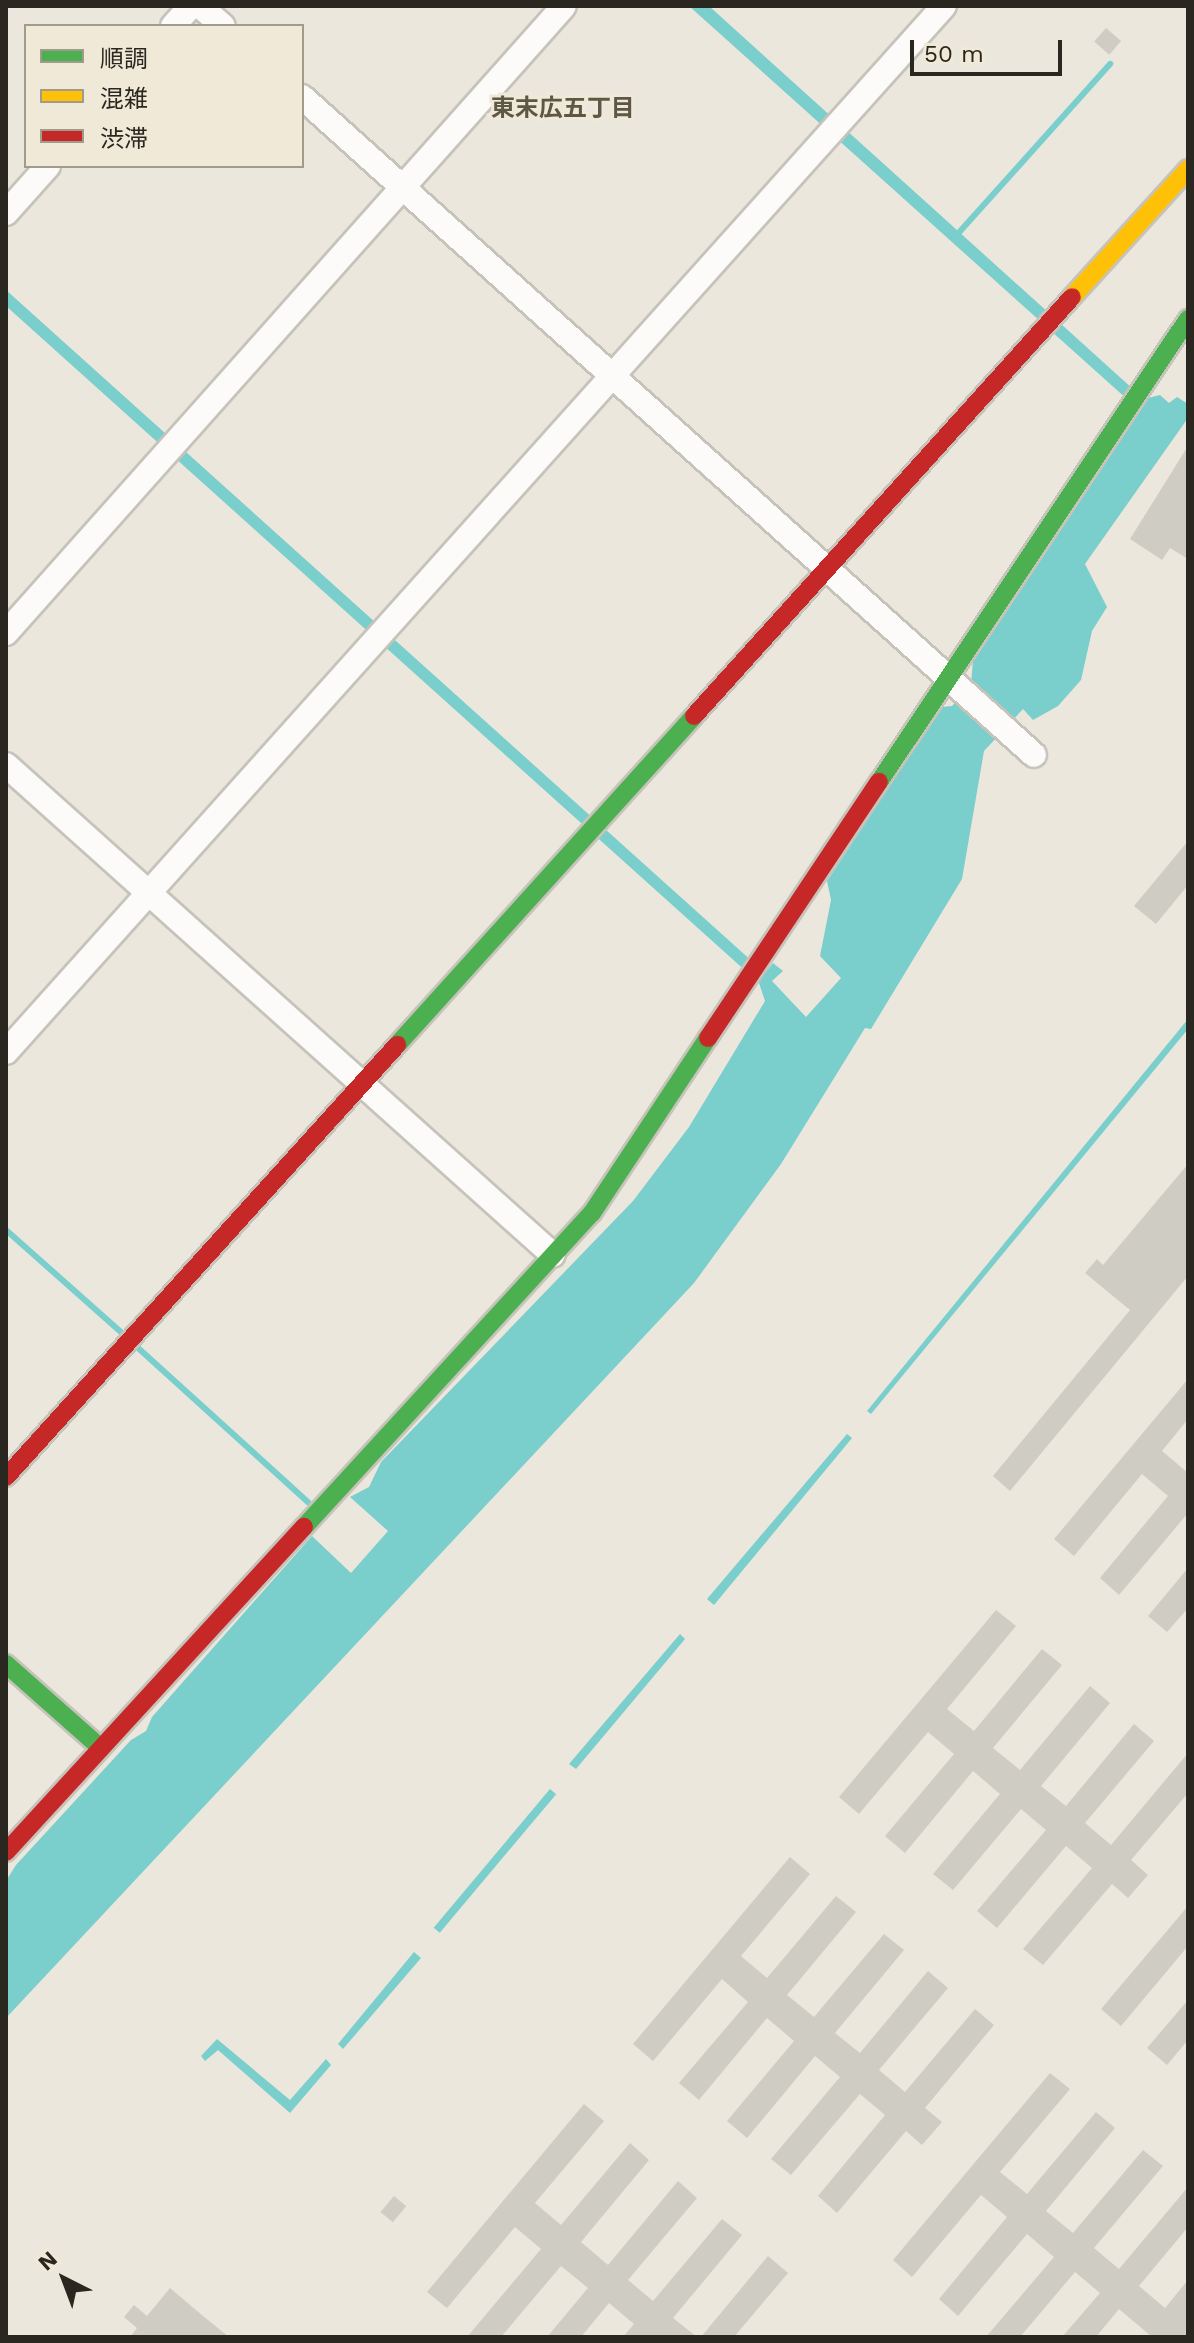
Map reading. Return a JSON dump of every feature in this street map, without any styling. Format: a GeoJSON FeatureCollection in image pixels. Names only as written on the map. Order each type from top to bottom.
{"type":"FeatureCollection","features":[{"type":"Feature","properties":{"kind":"street"},"geometry":{"type":"LineString","coordinates":[[175,24],[191,6]]}},
{"type":"Feature","properties":{"kind":"street"},"geometry":{"type":"LineString","coordinates":[[200,6],[221,24]]}},
{"type":"Feature","properties":{"kind":"street"},"geometry":{"type":"LineString","coordinates":[[6,633],[564,6]]}},
{"type":"Feature","properties":{"kind":"street"},"geometry":{"type":"LineString","coordinates":[[6,1052],[944,6]]}},
{"type":"Feature","properties":{"kind":"street"},"geometry":{"type":"LineString","coordinates":[[304,99],[1027,748]]}},
{"type":"Feature","properties":{"kind":"street"},"geometry":{"type":"LineString","coordinates":[[6,213],[46,168]]}},
{"type":"Feature","properties":{"kind":"street"},"geometry":{"type":"LineString","coordinates":[[6,1477],[1188,169]]}},
{"type":"Feature","properties":{"kind":"street"},"geometry":{"type":"LineString","coordinates":[[6,1852],[592,1213],[754,970],[953,683],[1188,319]]}},
{"type":"Feature","properties":{"kind":"street"},"geometry":{"type":"LineString","coordinates":[[6,765],[553,1255]]}},
{"type":"Feature","properties":{"kind":"street"},"geometry":{"type":"LineString","coordinates":[[6,1664],[101,1748]]}},
{"type":"Feature","properties":{"kind":"water"},"geometry":{"type":"Polygon","coordinates":[[[689,6],[709,6],[1144,399],[1160,395],[1169,403],[1177,397],[1188,404],[1188,418],[1085,564],[1107,607],[1092,631],[1081,680],[1058,706],[1033,720],[1023,709],[984,751],[962,879],[871,1029],[865,1028],[781,1164],[694,1283],[6,2018],[6,1881],[16,1865],[131,1740],[146,1731],[152,1717],[312,1536],[351,1573],[388,1531],[350,1497],[369,1487],[381,1462],[633,1201],[689,1127],[765,1001],[759,983],[6,306],[6,290],[765,973],[773,963],[783,971],[772,981],[806,1017],[841,978],[820,956],[831,900],[827,881],[942,707],[952,706],[971,685],[973,659],[1138,409],[689,6]]]}},
{"type":"Feature","properties":{"kind":"water"},"geometry":{"type":"Polygon","coordinates":[[[1188,1019],[1188,1029],[871,1414],[867,1411],[1188,1019]]]}},
{"type":"Feature","properties":{"kind":"water"},"geometry":{"type":"Polygon","coordinates":[[[847,1434],[852,1438],[714,1605],[707,1599],[847,1434]]]}},
{"type":"Feature","properties":{"kind":"water"},"geometry":{"type":"Polygon","coordinates":[[[680,1634],[685,1639],[576,1769],[569,1764],[680,1634]]]}},
{"type":"Feature","properties":{"kind":"water"},"geometry":{"type":"Polygon","coordinates":[[[550,1789],[556,1794],[440,1933],[434,1928],[550,1789]]]}},
{"type":"Feature","properties":{"kind":"water"},"geometry":{"type":"Polygon","coordinates":[[[414,1952],[421,1958],[343,2049],[338,2044],[414,1952]]]}},
{"type":"Feature","properties":{"kind":"water"},"geometry":{"type":"Polygon","coordinates":[[[217,2039],[290,2100],[326,2059],[331,2065],[290,2113],[218,2050],[205,2061],[201,2056],[217,2039]]]}},
{"type":"Feature","properties":{"kind":"building"},"geometry":{"type":"Polygon","coordinates":[[[1106,28],[1121,41],[1109,55],[1094,42],[1106,28]]]}},
{"type":"Feature","properties":{"kind":"building"},"geometry":{"type":"Polygon","coordinates":[[[1188,446],[1188,559],[1170,548],[1162,560],[1130,539],[1188,446]]]}},
{"type":"Feature","properties":{"kind":"building"},"geometry":{"type":"Polygon","coordinates":[[[1188,841],[1188,885],[1156,924],[1134,906],[1188,841]]]}},
{"type":"Feature","properties":{"kind":"building"},"geometry":{"type":"Polygon","coordinates":[[[1188,1164],[1188,1276],[1010,1491],[993,1476],[1130,1310],[1085,1273],[1097,1259],[1103,1265],[1188,1164]]]}},
{"type":"Feature","properties":{"kind":"building"},"geometry":{"type":"Polygon","coordinates":[[[1188,1379],[1188,1419],[1162,1451],[1188,1473],[1188,1513],[1119,1595],[1100,1578],[1168,1496],[1142,1474],[1074,1556],[1054,1539],[1188,1379]]]}},
{"type":"Feature","properties":{"kind":"building"},"geometry":{"type":"Polygon","coordinates":[[[1188,1568],[1188,1608],[1167,1632],[1148,1616],[1188,1568]]]}},
{"type":"Feature","properties":{"kind":"building"},"geometry":{"type":"Polygon","coordinates":[[[996,1610],[1016,1626],[947,1709],[974,1731],[1042,1649],[1062,1665],[993,1748],[1020,1770],[1090,1686],[1110,1703],[1041,1786],[1066,1806],[1134,1724],[1154,1741],[1085,1823],[1111,1845],[1188,1753],[1188,1793],[1131,1860],[1148,1875],[1128,1898],[1112,1884],[1043,1965],[1023,1949],[1092,1868],[1066,1846],[997,1928],[977,1911],[1046,1830],[1021,1809],[953,1890],[933,1874],[1000,1794],[973,1771],[905,1853],[885,1836],[954,1754],[928,1732],[859,1814],[839,1797],[996,1610]]]}},
{"type":"Feature","properties":{"kind":"building"},"geometry":{"type":"Polygon","coordinates":[[[790,1857],[810,1874],[741,1956],[767,1978],[836,1896],[856,1912],[787,1995],[814,2017],[884,1934],[904,1950],[835,2033],[860,2053],[928,1971],[948,1988],[879,2070],[905,2092],[975,2009],[994,2025],[925,2108],[942,2122],[922,2145],[906,2131],[837,2213],[818,2196],[885,2115],[860,2094],[791,2175],[771,2159],[840,2077],[815,2056],[747,2138],[727,2121],[794,2041],[767,2018],[699,2100],[679,2083],[748,2002],[722,1979],[653,2061],[633,2044],[790,1857]]]}},
{"type":"Feature","properties":{"kind":"building"},"geometry":{"type":"Polygon","coordinates":[[[1188,1906],[1188,1946],[1121,2026],[1101,2009],[1188,1906]]]}},
{"type":"Feature","properties":{"kind":"building"},"geometry":{"type":"Polygon","coordinates":[[[1188,2000],[1188,2040],[1167,2065],[1147,2048],[1188,2000]]]}},
{"type":"Feature","properties":{"kind":"building"},"geometry":{"type":"Polygon","coordinates":[[[1050,2073],[1070,2089],[1000,2172],[1027,2194],[1096,2112],[1115,2128],[1046,2211],[1073,2233],[1143,2150],[1163,2166],[1094,2248],[1119,2269],[1188,2187],[1188,2227],[1139,2286],[1165,2308],[1188,2280],[1188,2337],[1152,2337],[1119,2309],[1096,2337],[1062,2337],[1100,2293],[1075,2272],[1020,2337],[986,2337],[1054,2257],[1027,2234],[958,2316],[939,2299],[1007,2217],[981,2195],[912,2277],[893,2260],[1050,2073]]]}},
{"type":"Feature","properties":{"kind":"building"},"geometry":{"type":"Polygon","coordinates":[[[584,2104],[604,2121],[535,2203],[561,2225],[630,2143],[649,2160],[581,2242],[608,2265],[678,2181],[697,2198],[628,2280],[653,2301],[722,2219],[742,2235],[673,2318],[697,2337],[623,2337],[634,2324],[609,2303],[581,2337],[547,2337],[588,2288],[561,2266],[501,2337],[467,2337],[541,2249],[515,2227],[447,2308],[427,2292],[584,2104]]]}},
{"type":"Feature","properties":{"kind":"building"},"geometry":{"type":"Polygon","coordinates":[[[394,2196],[406,2206],[393,2222],[381,2212],[394,2196]]]}},
{"type":"Feature","properties":{"kind":"building"},"geometry":{"type":"Polygon","coordinates":[[[768,2256],[788,2273],[734,2337],[701,2337],[768,2256]]]}},
{"type":"Feature","properties":{"kind":"building"},"geometry":{"type":"Polygon","coordinates":[[[170,2288],[229,2337],[130,2337],[137,2328],[124,2317],[134,2305],[147,2316],[170,2288]]]}},
{"type":"Feature","properties":{"kind":"waterway"},"geometry":{"type":"LineString","coordinates":[[954,238],[1110,64]]}},
{"type":"Feature","properties":{"kind":"waterway"},"geometry":{"type":"LineString","coordinates":[[6,1230],[121,1332]]}},
{"type":"Feature","properties":{"kind":"waterway"},"geometry":{"type":"LineString","coordinates":[[137,1347],[308,1502]]}},
{"type":"Feature","properties":{"kind":"traffic: fast"},"geometry":{"type":"LineString","coordinates":[[879,782],[1188,319]]}},
{"type":"Feature","properties":{"kind":"traffic: fast"},"geometry":{"type":"LineString","coordinates":[[397,1045],[694,716]]}},
{"type":"Feature","properties":{"kind":"traffic: fast"},"geometry":{"type":"LineString","coordinates":[[304,1527],[592,1213],[708,1038]]}},
{"type":"Feature","properties":{"kind":"traffic: fast"},"geometry":{"type":"LineString","coordinates":[[6,1664],[101,1748]]}},
{"type":"Feature","properties":{"kind":"traffic: slow"},"geometry":{"type":"LineString","coordinates":[[1072,297],[1188,169]]}},
{"type":"Feature","properties":{"kind":"traffic: jam"},"geometry":{"type":"LineString","coordinates":[[694,716],[1072,297]]}},
{"type":"Feature","properties":{"kind":"traffic: jam"},"geometry":{"type":"LineString","coordinates":[[708,1038],[879,782]]}},
{"type":"Feature","properties":{"kind":"traffic: jam"},"geometry":{"type":"LineString","coordinates":[[6,1477],[397,1045]]}},
{"type":"Feature","properties":{"kind":"traffic: jam"},"geometry":{"type":"LineString","coordinates":[[6,1852],[304,1527]]}},
{"type":"Feature","properties":{"kind":"district","name":"東末広五丁目"},"geometry":{"type":"Point","coordinates":[563,109]}}]}
